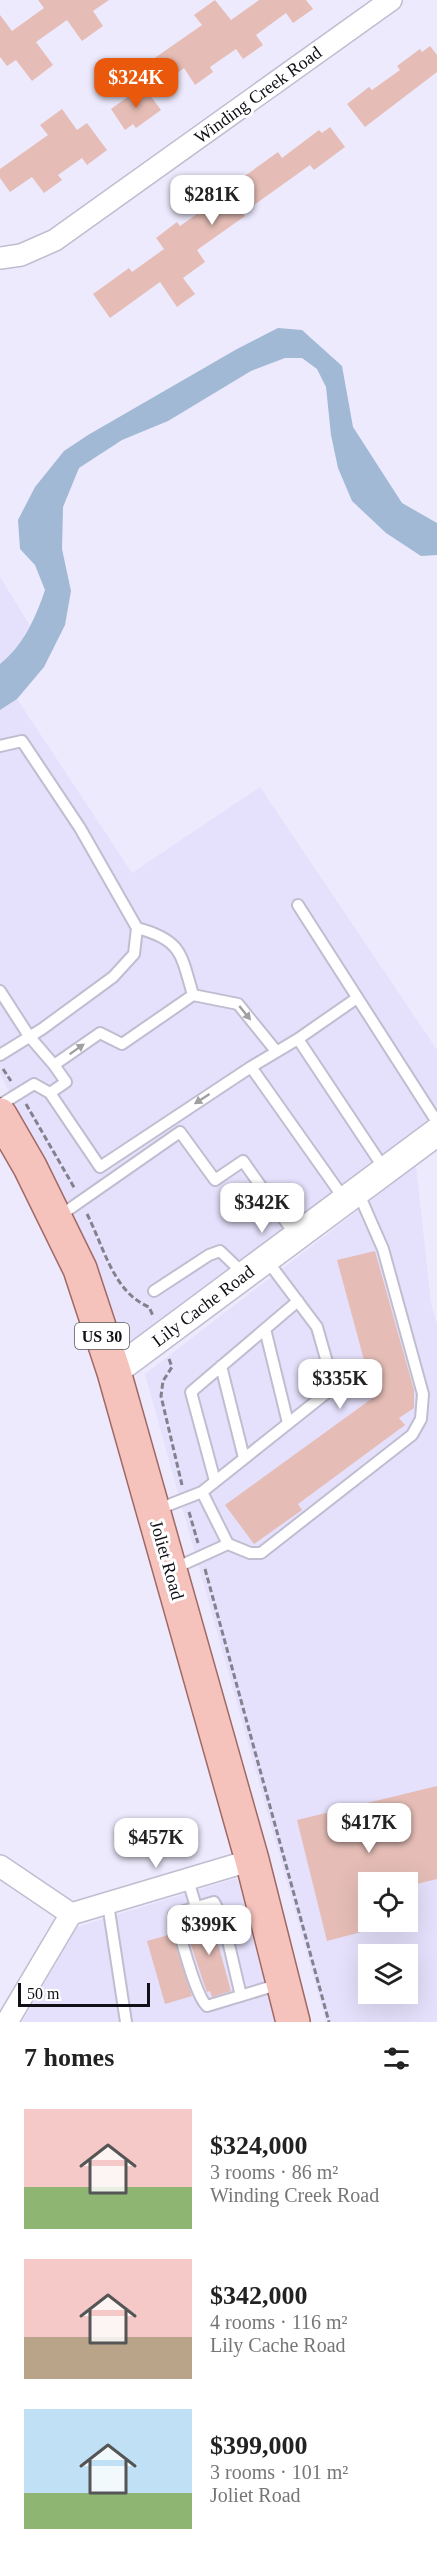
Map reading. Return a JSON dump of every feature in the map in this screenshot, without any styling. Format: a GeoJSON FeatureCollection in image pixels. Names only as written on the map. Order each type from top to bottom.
{"type":"FeatureCollection","features":[{"type":"Feature","properties":{"kind":"main road","name":"Joliet Road"},"geometry":{"type":"LineString","coordinates":[[0,1115],[30,1167],[80,1269],[114,1372],[252,1860],[293,2022]]}},
{"type":"Feature","properties":{"kind":"street","name":"Winding Creek Road"},"geometry":{"type":"LineString","coordinates":[[0,258],[21,255],[55,240],[391,0]]}},
{"type":"Feature","properties":{"kind":"street","name":"Lily Cache Road"},"geometry":{"type":"LineString","coordinates":[[114,1372],[437,1132]]}},
{"type":"Feature","properties":{"kind":"street"},"geometry":{"type":"LineString","coordinates":[[7,2022],[71,1914],[252,1860]]}},
{"type":"Feature","properties":{"kind":"street"},"geometry":{"type":"LineString","coordinates":[[0,1866],[71,1914]]}},
{"type":"Feature","properties":{"kind":"lane"},"geometry":{"type":"LineString","coordinates":[[0,746],[22,741],[80,828],[137,928],[134,954],[114,977],[0,1055]]}},
{"type":"Feature","properties":{"kind":"lane"},"geometry":{"type":"LineString","coordinates":[[298,905],[437,1122]]}},
{"type":"Feature","properties":{"kind":"lane"},"geometry":{"type":"LineString","coordinates":[[137,928],[157,934],[175,944],[184,964],[193,995]]}},
{"type":"Feature","properties":{"kind":"lane"},"geometry":{"type":"LineString","coordinates":[[0,991],[30,1036],[66,1082],[50,1093]]}},
{"type":"Feature","properties":{"kind":"lane"},"geometry":{"type":"LineString","coordinates":[[54,1065],[100,1033],[122,1044],[193,995],[237,1004],[276,1051]]}},
{"type":"Feature","properties":{"kind":"lane"},"geometry":{"type":"LineString","coordinates":[[0,1105],[34,1084],[50,1093],[100,1167],[251,1067],[298,1039],[357,998]]}},
{"type":"Feature","properties":{"kind":"lane"},"geometry":{"type":"LineString","coordinates":[[298,1039],[385,1170]]}},
{"type":"Feature","properties":{"kind":"lane"},"geometry":{"type":"LineString","coordinates":[[202,1492],[228,1544],[250,1553],[261,1553],[412,1435],[421,1419],[423,1394],[383,1249],[351,1195],[251,1067]]}},
{"type":"Feature","properties":{"kind":"lane"},"geometry":{"type":"LineString","coordinates":[[56,1219],[180,1132],[215,1180],[243,1161],[296,1236]]}},
{"type":"Feature","properties":{"kind":"lane"},"geometry":{"type":"LineString","coordinates":[[154,1291],[209,1255],[220,1251],[244,1275]]}},
{"type":"Feature","properties":{"kind":"lane"},"geometry":{"type":"LineString","coordinates":[[153,1512],[202,1492],[334,1387],[318,1327],[266,1259]]}},
{"type":"Feature","properties":{"kind":"lane"},"geometry":{"type":"LineString","coordinates":[[215,1481],[191,1392],[298,1301]]}},
{"type":"Feature","properties":{"kind":"lane"},"geometry":{"type":"LineString","coordinates":[[265,1329],[288,1423]]}},
{"type":"Feature","properties":{"kind":"lane"},"geometry":{"type":"LineString","coordinates":[[221,1366],[244,1458]]}},
{"type":"Feature","properties":{"kind":"lane"},"geometry":{"type":"LineString","coordinates":[[170,1571],[228,1544]]}},
{"type":"Feature","properties":{"kind":"lane"},"geometry":{"type":"LineString","coordinates":[[188,1880],[196,1907]]}},
{"type":"Feature","properties":{"kind":"lane"},"geometry":{"type":"LineString","coordinates":[[241,1996],[223,1919],[214,1902],[174,1914],[203,2002],[211,2006],[283,1983]]}},
{"type":"Feature","properties":{"kind":"lane"},"geometry":{"type":"LineString","coordinates":[[108,1904],[126,2022]]}},
{"type":"Feature","properties":{"kind":"path"},"geometry":{"type":"LineString","coordinates":[[172,1366],[161,1387],[163,1412],[329,2022]]}},
{"type":"Feature","properties":{"kind":"shaded area"},"geometry":{"type":"Polygon","coordinates":[[[0,577],[30,626],[11,656],[0,664],[0,577]]]}},
{"type":"Feature","properties":{"kind":"shaded area"},"geometry":{"type":"Polygon","coordinates":[[[17,699],[132,873],[260,787],[437,1050],[437,1124],[125,1353],[70,1214],[0,1074],[0,710],[17,699]]]}},
{"type":"Feature","properties":{"kind":"shaded area"},"geometry":{"type":"Polygon","coordinates":[[[416,1166],[431,1303],[437,1325],[437,2022],[326,2022],[145,1374],[416,1166]]]}},
{"type":"Feature","properties":{"kind":"shaded area"},"geometry":{"type":"Polygon","coordinates":[[[237,1878],[275,2022],[22,2022],[77,1927],[237,1878]]]}},
{"type":"Feature","properties":{"kind":"water"},"geometry":{"type":"Polygon","coordinates":[[[278,328],[302,330],[342,366],[353,427],[402,503],[437,523],[437,555],[421,556],[386,533],[352,501],[338,468],[331,435],[326,387],[317,369],[302,358],[285,358],[251,371],[168,421],[122,440],[79,468],[63,507],[62,549],[71,591],[65,625],[44,667],[17,699],[0,710],[0,664],[22,640],[45,590],[35,565],[20,549],[18,520],[35,487],[64,451],[88,435],[237,349],[278,328]]]}},
{"type":"Feature","properties":{"kind":"building"},"geometry":{"type":"Polygon","coordinates":[[[38,0],[109,0],[93,11],[103,26],[82,41],[67,20],[36,42],[53,65],[32,81],[16,60],[7,66],[0,57],[0,15],[12,31],[44,8],[38,0]]]}},
{"type":"Feature","properties":{"kind":"building"},"geometry":{"type":"Polygon","coordinates":[[[215,0],[231,20],[259,0],[306,0],[313,9],[293,23],[286,13],[256,35],[263,45],[243,59],[236,49],[210,67],[213,72],[195,85],[184,68],[164,83],[149,62],[202,25],[194,15],[215,0]]]}},
{"type":"Feature","properties":{"kind":"building"},"geometry":{"type":"Polygon","coordinates":[[[430,46],[437,55],[437,72],[365,127],[347,104],[369,87],[372,90],[400,70],[397,66],[420,49],[422,52],[430,46]]]}},
{"type":"Feature","properties":{"kind":"building"},"geometry":{"type":"Polygon","coordinates":[[[143,86],[161,110],[136,128],[133,124],[125,130],[111,109],[143,86]]]}},
{"type":"Feature","properties":{"kind":"building"},"geometry":{"type":"Polygon","coordinates":[[[62,109],[77,130],[87,123],[107,150],[87,165],[82,158],[58,175],[62,180],[44,193],[32,177],[10,192],[0,178],[0,169],[48,135],[40,125],[62,109]]]}},
{"type":"Feature","properties":{"kind":"building"},"geometry":{"type":"Polygon","coordinates":[[[330,127],[345,147],[314,170],[310,165],[243,213],[245,216],[197,250],[205,262],[183,278],[195,294],[177,307],[160,282],[110,318],[93,294],[129,268],[132,272],[164,249],[156,238],[177,222],[180,226],[244,181],[242,178],[278,152],[282,158],[319,130],[322,133],[330,127]]]}},
{"type":"Feature","properties":{"kind":"building"},"geometry":{"type":"Polygon","coordinates":[[[375,1251],[414,1390],[414,1408],[399,1418],[405,1425],[298,1504],[302,1510],[254,1544],[225,1505],[374,1397],[337,1260],[375,1251]]]}},
{"type":"Feature","properties":{"kind":"building"},"geometry":{"type":"Polygon","coordinates":[[[437,1786],[437,1879],[418,1884],[418,1872],[358,1872],[358,1932],[361,1932],[327,1941],[297,1820],[437,1786]]]}},
{"type":"Feature","properties":{"kind":"building"},"geometry":{"type":"Polygon","coordinates":[[[210,1915],[231,1991],[212,1997],[210,1991],[207,1992],[205,1987],[186,1930],[193,1929],[190,1921],[210,1915]]]}},
{"type":"Feature","properties":{"kind":"building"},"geometry":{"type":"Polygon","coordinates":[[[172,1934],[192,1996],[165,2004],[147,1941],[172,1934]]]}}]}
